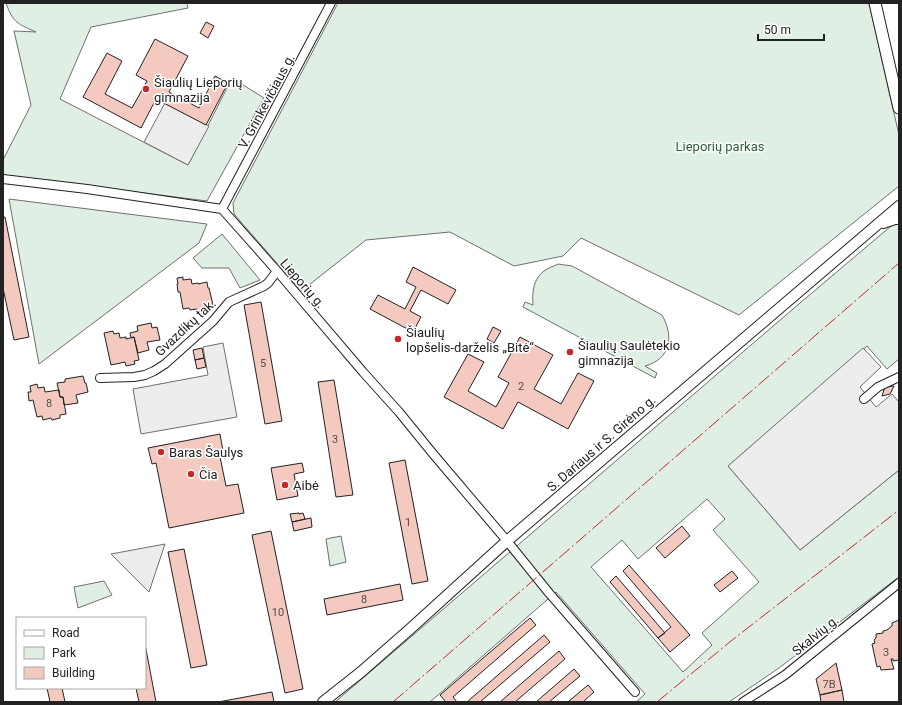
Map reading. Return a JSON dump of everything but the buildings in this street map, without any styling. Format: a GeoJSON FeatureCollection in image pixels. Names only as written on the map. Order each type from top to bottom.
{"type":"FeatureCollection","features":[{"type":"Feature","properties":{"kind":"main road"},"geometry":{"type":"LineString","coordinates":[[875,3],[899,108]]}},
{"type":"Feature","properties":{"kind":"street","name":"V. Grinkevičiaus g."},"geometry":{"type":"LineString","coordinates":[[222,209],[331,3]]}},
{"type":"Feature","properties":{"kind":"street"},"geometry":{"type":"LineString","coordinates":[[3,179],[87,189],[222,209]]}},
{"type":"Feature","properties":{"kind":"street","name":"S. Dariaus ir S. Girėno g."},"geometry":{"type":"LineString","coordinates":[[323,702],[361,672],[410,629],[507,540],[899,206]]}},
{"type":"Feature","properties":{"kind":"street","name":"Lieporių g."},"geometry":{"type":"LineString","coordinates":[[222,209],[278,271],[363,372],[399,412],[507,540],[549,593],[635,692]]}},
{"type":"Feature","properties":{"kind":"street"},"geometry":{"type":"LineString","coordinates":[[878,225],[899,219]]}},
{"type":"Feature","properties":{"kind":"street","name":"Gvazdikų tak."},"geometry":{"type":"LineString","coordinates":[[100,378],[134,377],[145,375],[154,371],[213,321],[229,302],[264,286],[278,271]]}},
{"type":"Feature","properties":{"kind":"street"},"geometry":{"type":"LineString","coordinates":[[864,399],[878,388],[899,377]]}},
{"type":"Feature","properties":{"kind":"street","name":"Skalvių g."},"geometry":{"type":"LineString","coordinates":[[743,702],[785,675],[899,583]]}},
{"type":"Feature","properties":{"kind":"green space"},"geometry":{"type":"Polygon","coordinates":[[[6,3],[187,3],[188,8],[91,27],[60,99],[188,165],[232,78],[264,98],[207,201],[3,175],[3,160],[31,105],[14,31],[36,32],[17,22],[11,15],[6,3]]]}},
{"type":"Feature","properties":{"kind":"green space","name":"Lieporių parkas"},"geometry":{"type":"Polygon","coordinates":[[[338,3],[869,3],[899,135],[899,186],[739,315],[581,238],[563,256],[514,266],[450,232],[366,240],[301,291],[234,214],[233,203],[338,3]]]}},
{"type":"Feature","properties":{"kind":"green space"},"geometry":{"type":"Polygon","coordinates":[[[9,199],[207,224],[199,243],[39,364],[9,199]]]}},
{"type":"Feature","properties":{"kind":"green space"},"geometry":{"type":"Polygon","coordinates":[[[899,223],[899,359],[887,369],[867,346],[728,466],[800,550],[899,470],[899,577],[779,668],[729,702],[636,702],[645,694],[556,592],[430,702],[335,702],[793,309],[891,226],[899,223]],[[707,499],[638,559],[622,540],[591,567],[683,672],[712,645],[702,633],[759,582],[713,530],[725,519],[707,499]]]}},
{"type":"Feature","properties":{"kind":"green space"},"geometry":{"type":"Polygon","coordinates":[[[222,234],[260,280],[240,288],[229,268],[202,268],[193,258],[222,234]]]}},
{"type":"Feature","properties":{"kind":"green space"},"geometry":{"type":"Polygon","coordinates":[[[558,264],[572,266],[662,315],[668,331],[668,346],[660,358],[654,363],[645,366],[657,373],[655,378],[523,307],[525,302],[533,305],[534,286],[540,274],[558,264]]]}},
{"type":"Feature","properties":{"kind":"green space"},"geometry":{"type":"Polygon","coordinates":[[[341,536],[346,562],[330,566],[326,539],[341,536]]]}},
{"type":"Feature","properties":{"kind":"green space"},"geometry":{"type":"Polygon","coordinates":[[[104,581],[112,595],[78,608],[74,587],[104,581]]]}},
{"type":"Feature","properties":{"kind":"shaded area"},"geometry":{"type":"Polygon","coordinates":[[[165,103],[209,126],[188,165],[144,142],[165,103]]]}},
{"type":"Feature","properties":{"kind":"shaded area"},"geometry":{"type":"Polygon","coordinates":[[[223,343],[237,417],[141,434],[133,389],[208,375],[203,347],[223,343]]]}},
{"type":"Feature","properties":{"kind":"shaded area"},"geometry":{"type":"Polygon","coordinates":[[[863,348],[881,367],[860,387],[876,407],[892,394],[899,402],[899,470],[800,550],[728,466],[863,348]]]}},
{"type":"Feature","properties":{"kind":"shaded area"},"geometry":{"type":"Polygon","coordinates":[[[165,544],[149,592],[111,554],[165,544]]]}},
{"type":"Feature","properties":{"kind":"power"},"geometry":{"type":"LineString","coordinates":[[393,702],[899,263]]}},
{"type":"Feature","properties":{"kind":"power"},"geometry":{"type":"LineString","coordinates":[[657,702],[731,641],[899,510]]}},
{"type":"Feature","properties":{"kind":"place","name":"Šiaulių Lieporių gimnazija"},"geometry":{"type":"Point","coordinates":[146,89]}},
{"type":"Feature","properties":{"kind":"place","name":"Šiaulių lopšelis-darželis „Bitė“"},"geometry":{"type":"Point","coordinates":[398,339]}},
{"type":"Feature","properties":{"kind":"place","name":"Šiaulių Saulėtekio gimnazija"},"geometry":{"type":"Point","coordinates":[570,352]}},
{"type":"Feature","properties":{"kind":"place","name":"Baras Šaulys"},"geometry":{"type":"Point","coordinates":[161,452]}},
{"type":"Feature","properties":{"kind":"place","name":"Čia"},"geometry":{"type":"Point","coordinates":[191,474]}},
{"type":"Feature","properties":{"kind":"place","name":"Aibė"},"geometry":{"type":"Point","coordinates":[285,485]}}]}
